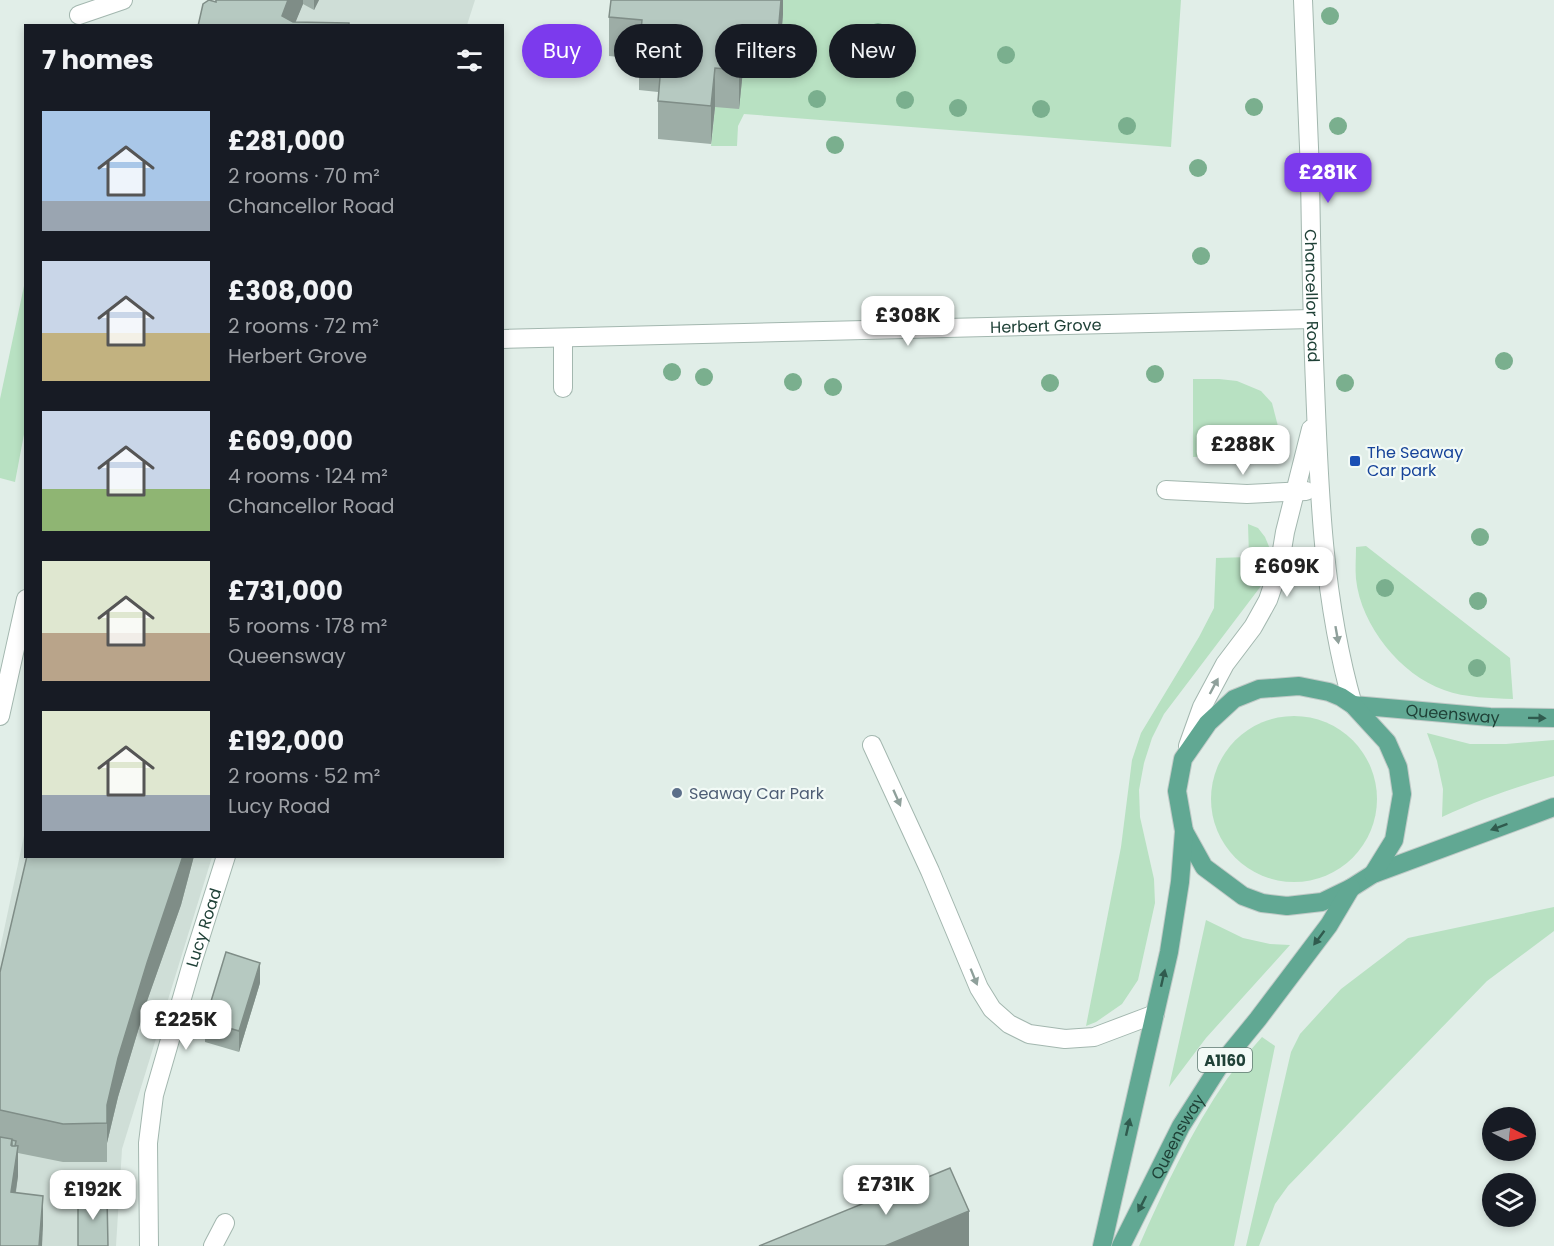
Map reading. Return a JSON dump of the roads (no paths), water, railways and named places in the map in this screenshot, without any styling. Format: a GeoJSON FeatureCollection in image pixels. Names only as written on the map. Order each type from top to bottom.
{"type":"FeatureCollection","features":[{"type":"Feature","properties":{"kind":"main road","name":"Queensway"},"geometry":{"type":"LineString","coordinates":[[1102,1246],[1169,952],[1180,882],[1184,831],[1177,791],[1183,759],[1208,723],[1234,699],[1259,689],[1299,686],[1329,692],[1353,705],[1388,742],[1398,767],[1402,794],[1394,840],[1373,874]]}},
{"type":"Feature","properties":{"kind":"main road","name":"Queensway"},"geometry":{"type":"LineString","coordinates":[[1353,705],[1490,717],[1554,718]]}},
{"type":"Feature","properties":{"kind":"main road","name":"Queensway"},"geometry":{"type":"LineString","coordinates":[[1184,831],[1204,867],[1243,896],[1262,903],[1287,906],[1322,902],[1373,874],[1554,807]]}},
{"type":"Feature","properties":{"kind":"main road","name":"Queensway"},"geometry":{"type":"LineString","coordinates":[[1121,1246],[1181,1126],[1218,1068],[1329,925],[1351,888]]}},
{"type":"Feature","properties":{"kind":"street"},"geometry":{"type":"LineString","coordinates":[[80,13],[123,0]]}},
{"type":"Feature","properties":{"kind":"street","name":"Chancellor Road"},"geometry":{"type":"LineString","coordinates":[[1303,0],[1310,171],[1312,319],[1320,490],[1331,601],[1345,679],[1353,705]]}},
{"type":"Feature","properties":{"kind":"street","name":"Herbert Grove"},"geometry":{"type":"LineString","coordinates":[[504,339],[1312,319]]}},
{"type":"Feature","properties":{"kind":"street"},"geometry":{"type":"LineString","coordinates":[[563,339],[563,388]]}},
{"type":"Feature","properties":{"kind":"street","name":"Chancellor Road"},"geometry":{"type":"LineString","coordinates":[[1183,759],[1202,707],[1225,664],[1253,627],[1268,600],[1279,568],[1285,532],[1316,409]]}},
{"type":"Feature","properties":{"kind":"street"},"geometry":{"type":"LineString","coordinates":[[1166,490],[1247,494],[1320,490]]}},
{"type":"Feature","properties":{"kind":"street"},"geometry":{"type":"LineString","coordinates":[[0,716],[24,608]]}},
{"type":"Feature","properties":{"kind":"street"},"geometry":{"type":"LineString","coordinates":[[873,745],[930,871],[979,988],[992,1010],[1029,1034],[1065,1039],[1094,1037],[1155,1014]]}},
{"type":"Feature","properties":{"kind":"street","name":"Lucy Road"},"geometry":{"type":"LineString","coordinates":[[149,1246],[148,1143],[154,1095],[225,858]]}},
{"type":"Feature","properties":{"kind":"street"},"geometry":{"type":"LineString","coordinates":[[213,1246],[225,1223]]}},
{"type":"Feature","properties":{"kind":"place","name":"The Seaway Car park"},"geometry":{"type":"Point","coordinates":[1355,461]}},
{"type":"Feature","properties":{"kind":"place","name":"Seaway Car Park"},"geometry":{"type":"Point","coordinates":[677,793]}}]}
